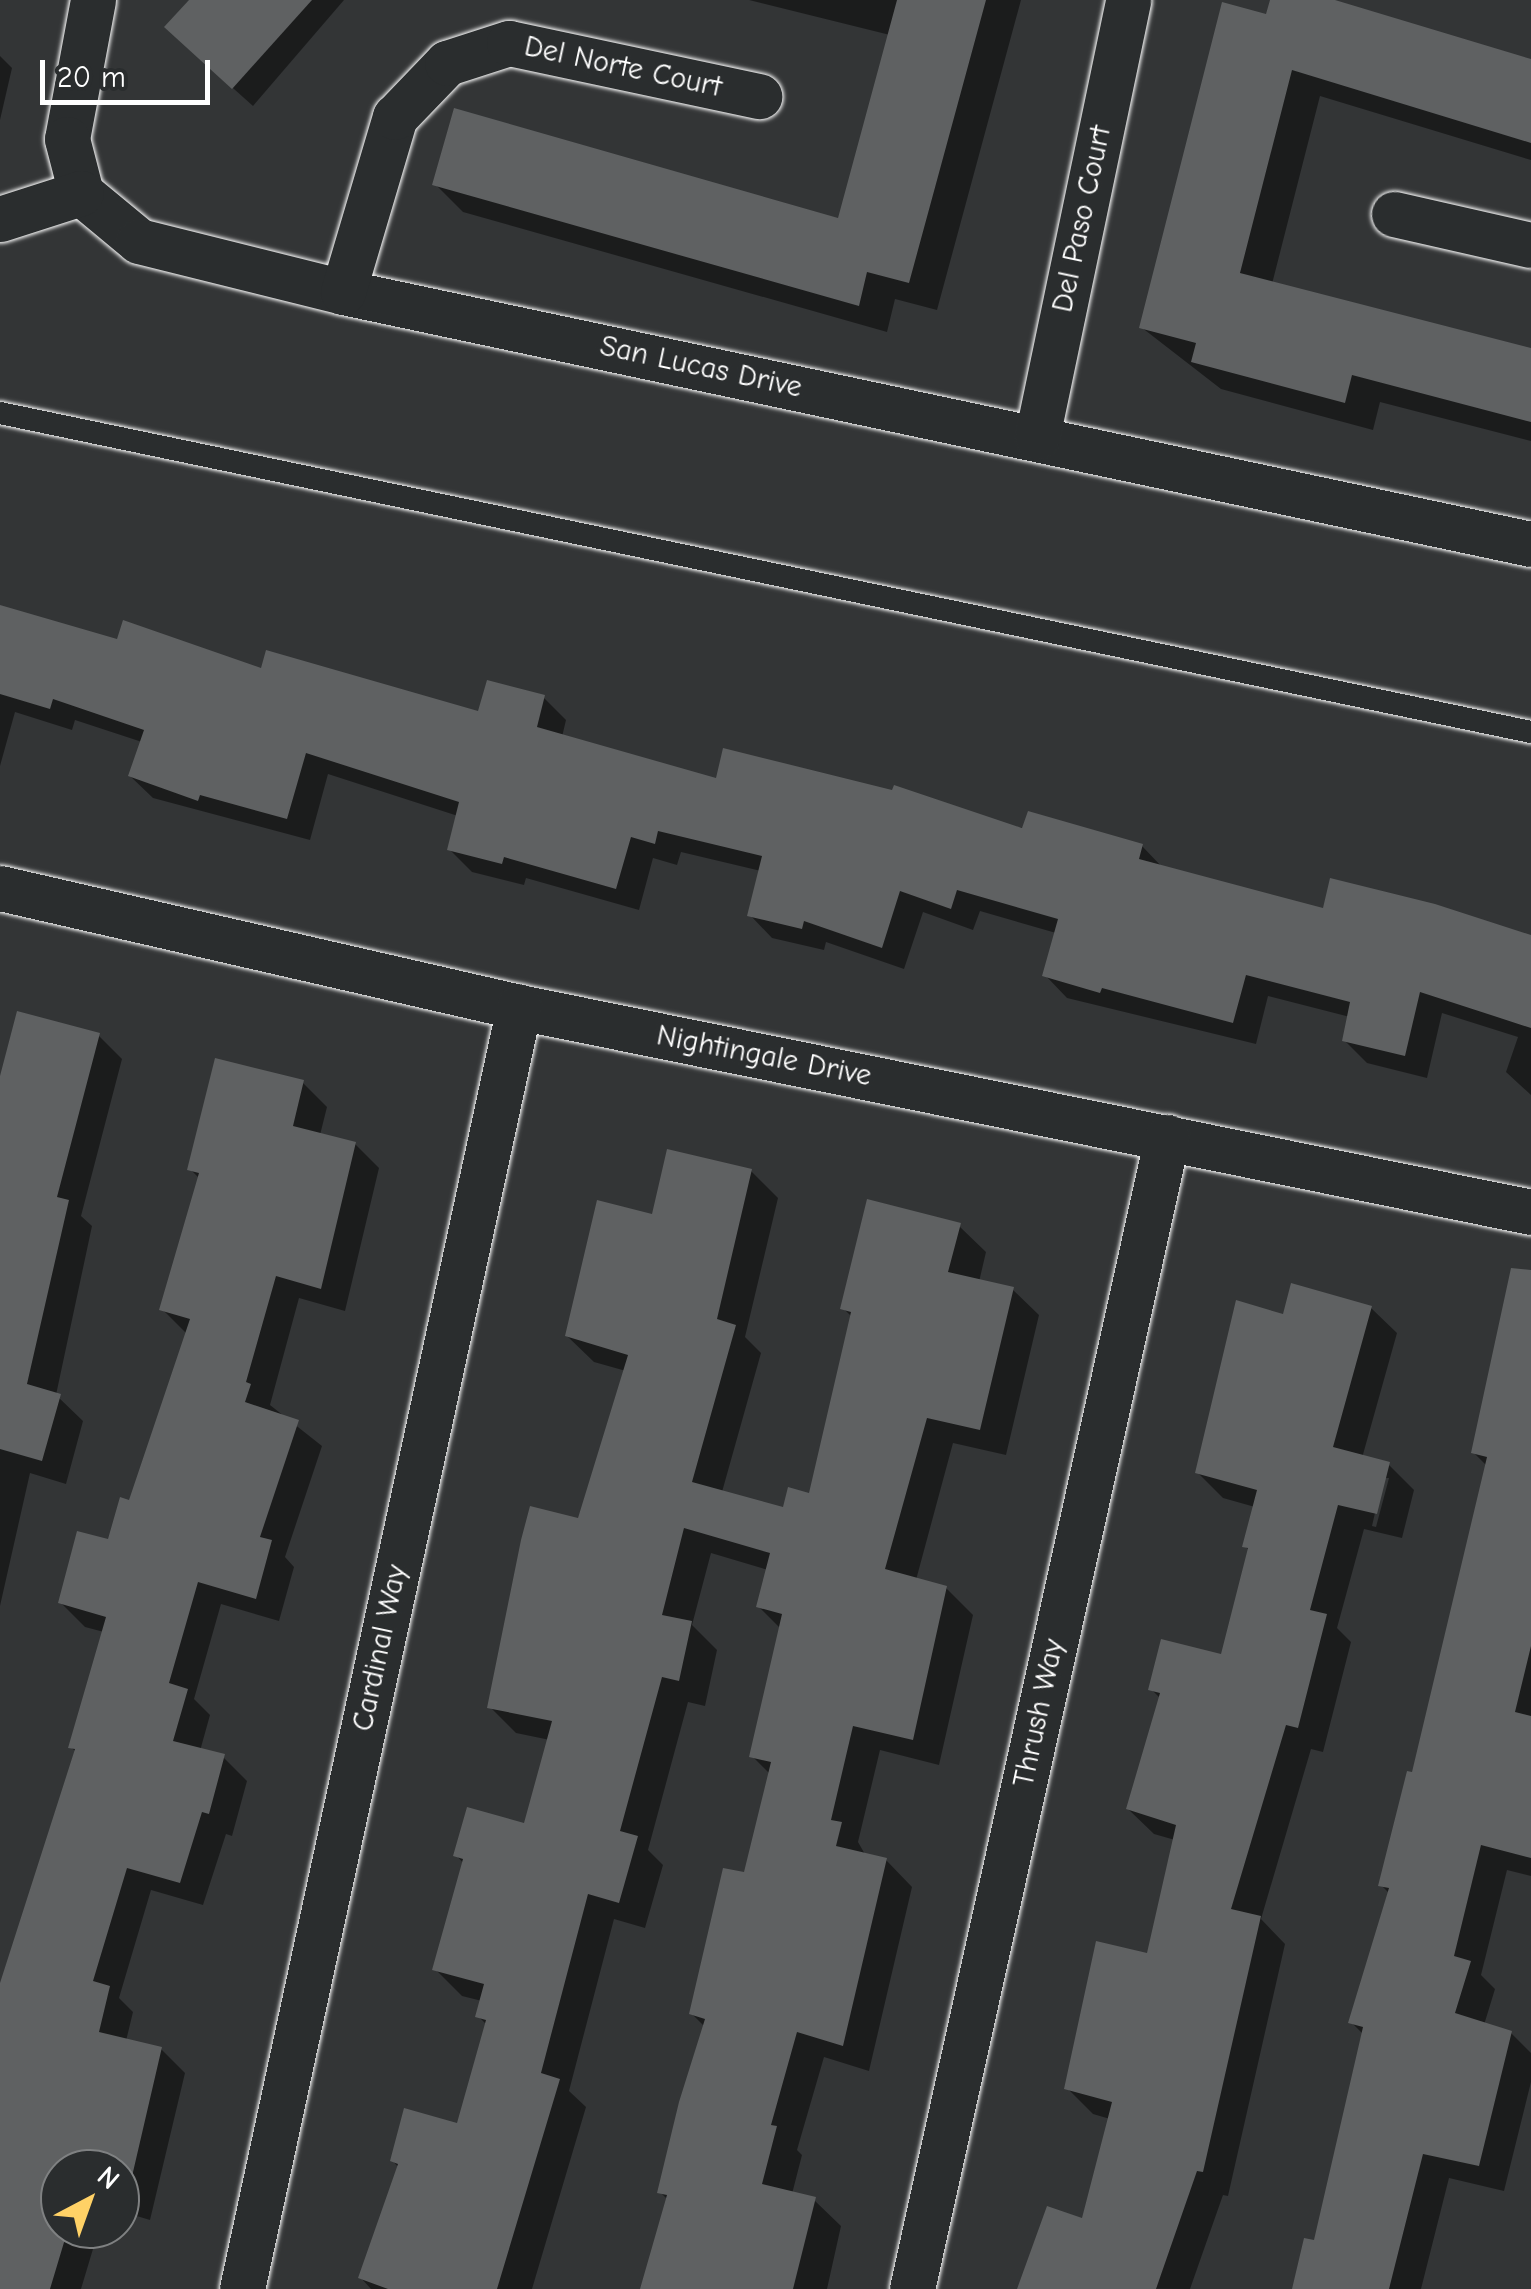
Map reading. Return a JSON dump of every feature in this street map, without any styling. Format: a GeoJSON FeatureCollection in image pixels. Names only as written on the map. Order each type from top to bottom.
{"type":"FeatureCollection","features":[{"type":"Feature","properties":{"kind":"street"},"geometry":{"type":"LineString","coordinates":[[0,219],[81,193],[68,139],[93,0]]}},
{"type":"Feature","properties":{"kind":"street","name":"Del Paso Court"},"geometry":{"type":"LineString","coordinates":[[1037,437],[1128,0]]}},
{"type":"Feature","properties":{"kind":"street","name":"Del Norte Court"},"geometry":{"type":"LineString","coordinates":[[343,292],[395,118],[447,62],[509,42],[759,96]]}},
{"type":"Feature","properties":{"kind":"street","name":"San Lucas Drive"},"geometry":{"type":"LineString","coordinates":[[81,193],[139,241],[343,292],[1531,544]]}},
{"type":"Feature","properties":{"kind":"street"},"geometry":{"type":"LineString","coordinates":[[1394,214],[1531,245]]}},
{"type":"Feature","properties":{"kind":"street","name":"Nightingale Drive"},"geometry":{"type":"LineString","coordinates":[[0,888],[519,1007],[1531,1212]]}},
{"type":"Feature","properties":{"kind":"street","name":"Cardinal Way"},"geometry":{"type":"LineString","coordinates":[[242,2289],[519,1007]]}},
{"type":"Feature","properties":{"kind":"street","name":"Thrush Way"},"geometry":{"type":"LineString","coordinates":[[912,2289],[1167,1136]]}},
{"type":"Feature","properties":{"kind":"lane"},"geometry":{"type":"LineString","coordinates":[[0,412],[1531,732]]}},
{"type":"Feature","properties":{"kind":"building"},"geometry":{"type":"Polygon","coordinates":[[[189,0],[312,0],[232,89],[164,27],[189,0]]]}},
{"type":"Feature","properties":{"kind":"building"},"geometry":{"type":"Polygon","coordinates":[[[897,0],[986,0],[909,283],[867,272],[859,306],[432,185],[454,108],[838,218],[897,0]]]}},
{"type":"Feature","properties":{"kind":"building"},"geometry":{"type":"Polygon","coordinates":[[[1270,0],[1335,0],[1531,59],[1531,143],[1292,70],[1240,273],[1531,348],[1531,422],[1352,375],[1345,403],[1191,362],[1196,343],[1139,328],[1222,2],[1266,14],[1270,0]]]}},
{"type":"Feature","properties":{"kind":"building"},"geometry":{"type":"Polygon","coordinates":[[[0,605],[117,639],[123,620],[261,668],[266,650],[478,711],[487,680],[545,695],[537,727],[716,778],[723,748],[892,790],[894,785],[1022,828],[1028,811],[1143,844],[1139,859],[1323,908],[1330,878],[1435,904],[1531,935],[1531,1028],[1420,992],[1405,1056],[1342,1041],[1350,1002],[1246,975],[1233,1023],[1102,988],[1100,993],[1042,976],[1058,919],[957,890],[951,909],[900,891],[882,948],[804,921],[802,929],[747,916],[762,856],[658,831],[655,844],[631,837],[616,889],[504,857],[502,864],[447,850],[459,802],[306,753],[287,819],[200,795],[198,801],[128,776],[144,730],[53,699],[50,709],[0,694],[0,605]]]}},
{"type":"Feature","properties":{"kind":"building"},"geometry":{"type":"Polygon","coordinates":[[[17,1011],[100,1033],[57,1197],[69,1200],[27,1384],[61,1394],[42,1461],[0,1449],[0,1076],[17,1011]]]}},
{"type":"Feature","properties":{"kind":"building"},"geometry":{"type":"Polygon","coordinates":[[[215,1058],[304,1080],[293,1126],[356,1142],[321,1289],[276,1276],[246,1382],[251,1384],[245,1402],[299,1420],[260,1537],[272,1540],[256,1599],[198,1582],[169,1683],[188,1689],[173,1741],[225,1754],[209,1814],[202,1812],[180,1883],[127,1868],[93,1981],[110,1986],[99,2032],[162,2047],[138,2149],[40,2149],[40,2249],[62,2249],[50,2289],[0,2289],[0,1983],[75,1749],[68,1748],[106,1617],[58,1603],[77,1531],[108,1539],[120,1497],[129,1500],[190,1319],[159,1310],[199,1173],[187,1170],[215,1058]]]}},
{"type":"Feature","properties":{"kind":"building"},"geometry":{"type":"Polygon","coordinates":[[[667,1149],[752,1169],[717,1319],[736,1325],[692,1482],[783,1507],[788,1487],[809,1493],[851,1312],[840,1309],[867,1199],[961,1223],[948,1272],[1014,1287],[980,1430],[927,1418],[885,1569],[947,1586],[913,1740],[853,1726],[831,1820],[842,1822],[836,1846],[887,1858],[843,2046],[797,2032],[771,2125],[777,2126],[762,2184],[816,2197],[793,2289],[640,2289],[667,2195],[657,2193],[705,2019],[689,2014],[723,1868],[744,1872],[771,1762],[749,1757],[782,1614],[756,1607],[770,1553],[684,1528],[662,1615],[692,1621],[679,1681],[662,1677],[620,1831],[638,1836],[619,1903],[588,1894],[541,2073],[560,2079],[497,2289],[388,2289],[358,2278],[398,2164],[390,2161],[404,2108],[457,2123],[486,2020],[475,2017],[484,1984],[432,1970],[463,1859],[453,1856],[467,1807],[524,1823],[552,1721],[487,1708],[521,1540],[530,1506],[578,1518],[628,1355],[565,1336],[597,1200],[652,1214],[667,1149]]]}},
{"type":"Feature","properties":{"kind":"building"},"geometry":{"type":"Polygon","coordinates":[[[1511,1268],[1531,1270],[1531,1646],[1515,1712],[1531,1716],[1531,1858],[1481,1845],[1454,1956],[1471,1961],[1455,2013],[1512,2031],[1479,2166],[1423,2154],[1389,2289],[1292,2289],[1304,2238],[1314,2240],[1363,2027],[1348,2023],[1389,1888],[1378,1886],[1407,1771],[1412,1772],[1487,1457],[1471,1453],[1511,1268]]]}},
{"type":"Feature","properties":{"kind":"building"},"geometry":{"type":"Polygon","coordinates":[[[1291,1283],[1372,1306],[1333,1447],[1390,1462],[1377,1514],[1338,1505],[1310,1610],[1327,1614],[1298,1728],[1286,1725],[1231,1909],[1261,1916],[1203,2172],[1197,2171],[1156,2289],[1017,2289],[1047,2206],[1082,2218],[1112,2102],[1064,2089],[1096,1941],[1147,1953],[1176,1825],[1126,1809],[1160,1693],[1148,1690],[1161,1639],[1221,1654],[1248,1548],[1242,1547],[1257,1490],[1195,1473],[1236,1300],[1283,1314],[1291,1283]]]}}]}
